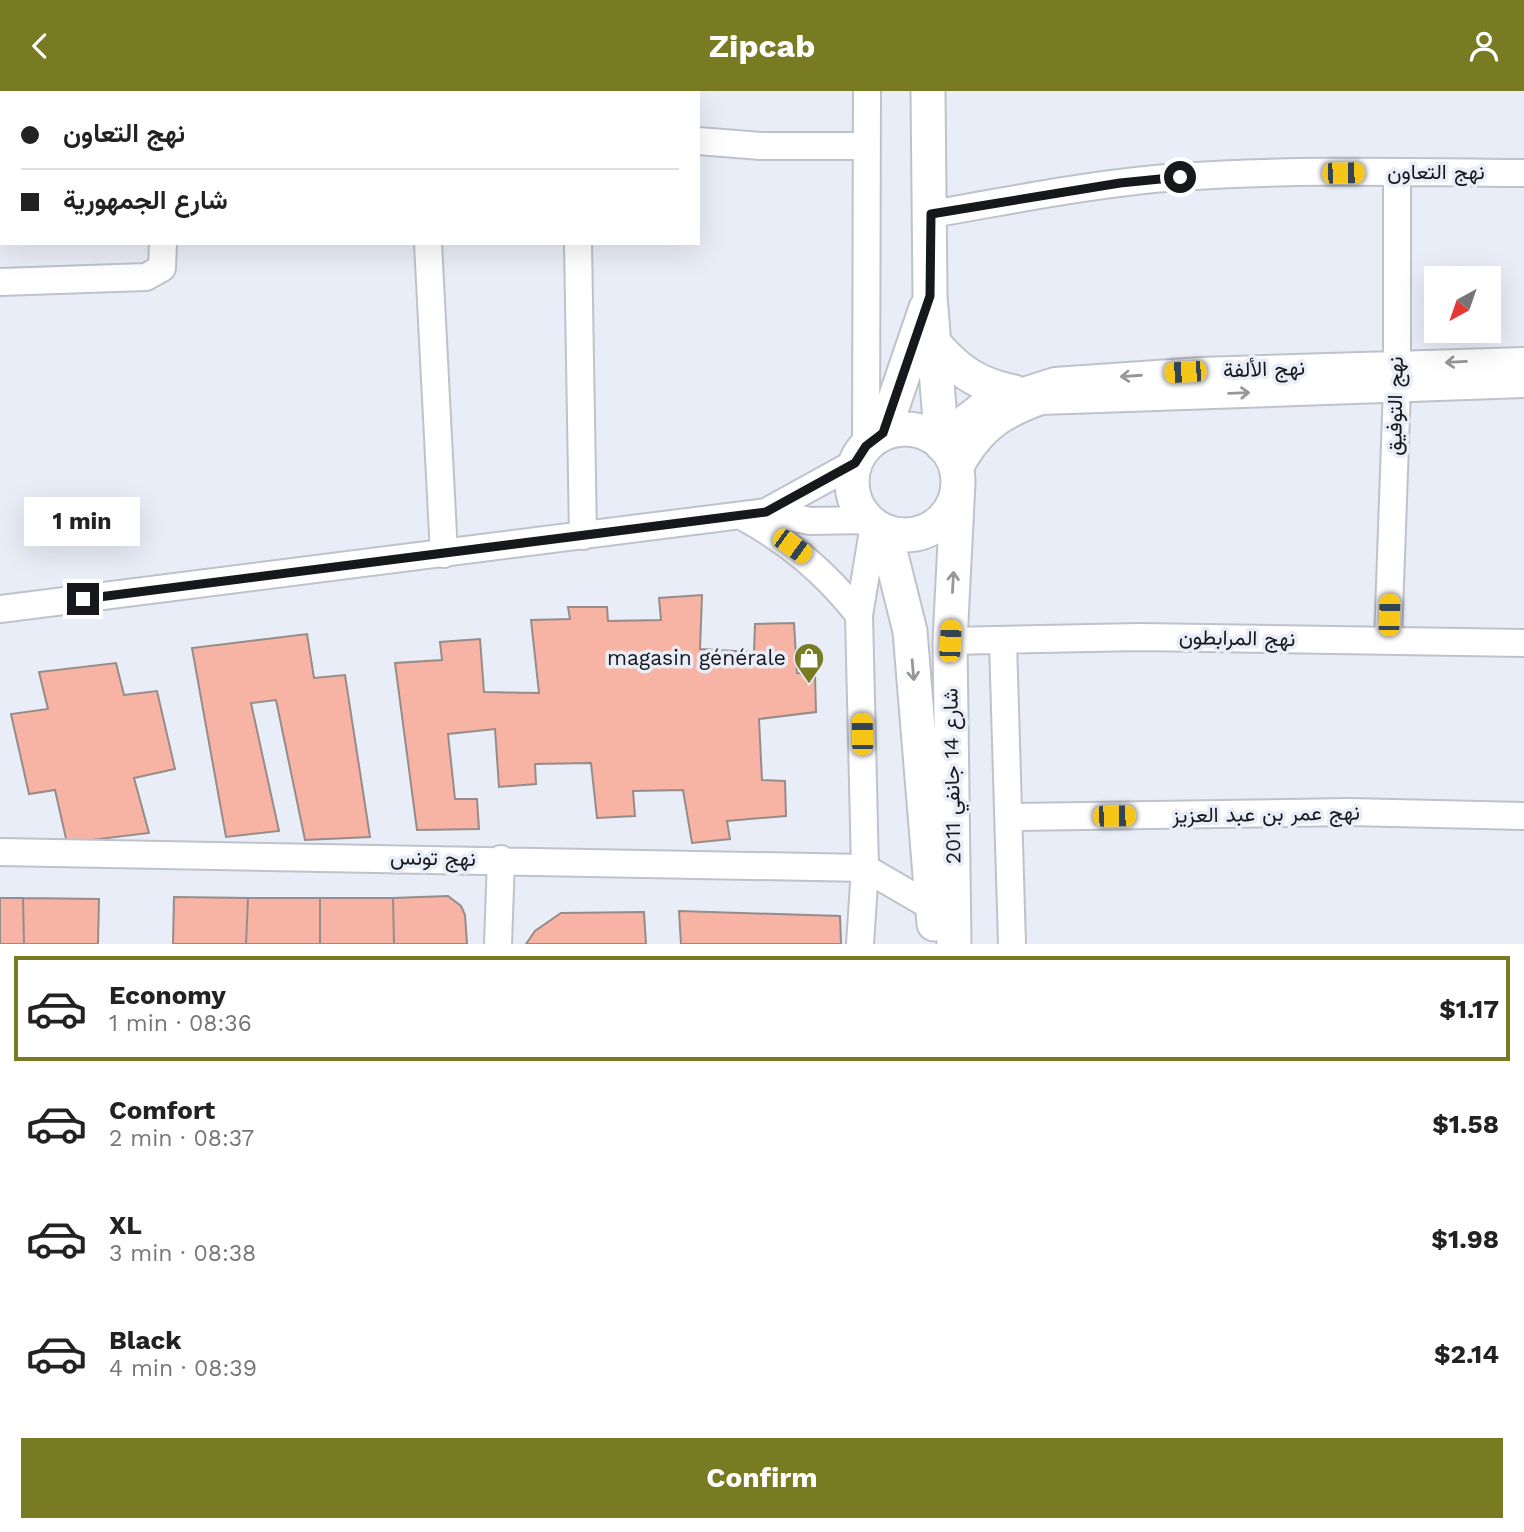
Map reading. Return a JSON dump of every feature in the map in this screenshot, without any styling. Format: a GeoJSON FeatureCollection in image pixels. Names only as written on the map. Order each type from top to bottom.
{"type":"FeatureCollection","features":[{"type":"Feature","properties":{"kind":"main road"},"geometry":{"type":"LineString","coordinates":[[928,91],[930,296]]}},
{"type":"Feature","properties":{"kind":"main road","name":"شارع 14 جانفي 2011"},"geometry":{"type":"LineString","coordinates":[[930,296],[868,447],[853,493],[875,525],[910,631],[937,944]]}},
{"type":"Feature","properties":{"kind":"main road","name":"شارع 14 جانفي 2011"},"geometry":{"type":"LineString","coordinates":[[930,296],[951,462],[950,641],[954,944]]}},
{"type":"Feature","properties":{"kind":"main road"},"geometry":{"type":"LineString","coordinates":[[934,343],[950,362],[969,377],[991,387],[1014,391]]}},
{"type":"Feature","properties":{"kind":"main road"},"geometry":{"type":"LineString","coordinates":[[868,447],[908,429],[921,432],[951,462],[951,507],[934,526],[919,533],[902,535],[875,525]]}},
{"type":"Feature","properties":{"kind":"street"},"geometry":{"type":"LineString","coordinates":[[754,514],[868,447],[867,91]]}},
{"type":"Feature","properties":{"kind":"street"},"geometry":{"type":"LineString","coordinates":[[700,141],[761,146],[867,146]]}},
{"type":"Feature","properties":{"kind":"street","name":"نهج التعاون"},"geometry":{"type":"LineString","coordinates":[[931,214],[1120,183],[1180,177],[1397,171],[1524,173]]}},
{"type":"Feature","properties":{"kind":"street","name":"نهج التوفيق"},"geometry":{"type":"LineString","coordinates":[[1388,641],[1396,376],[1397,171]]}},
{"type":"Feature","properties":{"kind":"street"},"geometry":{"type":"LineString","coordinates":[[0,282],[146,277],[162,268],[163,245]]}},
{"type":"Feature","properties":{"kind":"street"},"geometry":{"type":"LineString","coordinates":[[428,245],[444,554]]}},
{"type":"Feature","properties":{"kind":"street"},"geometry":{"type":"LineString","coordinates":[[578,245],[583,536]]}},
{"type":"Feature","properties":{"kind":"street","name":"نهج الألفة"},"geometry":{"type":"LineString","coordinates":[[951,462],[965,418],[983,404],[1014,391],[1055,381],[1170,385],[1396,376],[1524,361]]}},
{"type":"Feature","properties":{"kind":"street","name":"نهج الألفة"},"geometry":{"type":"LineString","coordinates":[[1396,376],[1524,384]]}},
{"type":"Feature","properties":{"kind":"street","name":"نهج الألفة"},"geometry":{"type":"LineString","coordinates":[[951,462],[1008,413],[1041,401],[1170,385]]}},
{"type":"Feature","properties":{"kind":"street"},"geometry":{"type":"LineString","coordinates":[[754,514],[807,558],[859,615]]}},
{"type":"Feature","properties":{"kind":"street"},"geometry":{"type":"LineString","coordinates":[[0,609],[754,514],[875,525],[859,615],[866,868],[860,944]]}},
{"type":"Feature","properties":{"kind":"street","name":"نهج المرابطون"},"geometry":{"type":"LineString","coordinates":[[950,641],[1003,642],[1139,637],[1524,643]]}},
{"type":"Feature","properties":{"kind":"street"},"geometry":{"type":"LineString","coordinates":[[1003,642],[1012,944]]}},
{"type":"Feature","properties":{"kind":"street","name":"نهج عمر بن عبد العزيز"},"geometry":{"type":"LineString","coordinates":[[1009,817],[1349,812],[1524,816]]}},
{"type":"Feature","properties":{"kind":"street","name":"نهج تونس"},"geometry":{"type":"LineString","coordinates":[[0,852],[501,859],[866,868]]}},
{"type":"Feature","properties":{"kind":"street"},"geometry":{"type":"LineString","coordinates":[[498,944],[501,859]]}},
{"type":"Feature","properties":{"kind":"street"},"geometry":{"type":"LineString","coordinates":[[866,868],[932,907]]}},
{"type":"Feature","properties":{"kind":"building"},"geometry":{"type":"Polygon","coordinates":[[[702,595],[700,649],[754,652],[755,624],[794,623],[797,673],[815,674],[816,712],[759,719],[762,780],[785,781],[786,816],[727,821],[730,839],[692,843],[683,790],[633,791],[635,816],[597,818],[591,763],[535,764],[536,784],[499,787],[495,729],[448,734],[455,799],[477,799],[479,829],[417,830],[395,663],[442,660],[440,642],[480,639],[484,692],[539,693],[531,620],[570,619],[568,607],[607,607],[608,621],[661,620],[659,598],[702,595]]]}},
{"type":"Feature","properties":{"kind":"building"},"geometry":{"type":"Polygon","coordinates":[[[307,634],[314,678],[345,675],[370,837],[305,840],[276,700],[251,703],[279,831],[226,837],[192,648],[307,634]]]}},
{"type":"Feature","properties":{"kind":"building"},"geometry":{"type":"Polygon","coordinates":[[[116,663],[124,695],[157,691],[175,769],[134,778],[149,833],[67,843],[55,790],[29,794],[11,714],[48,709],[39,672],[116,663]]]}},
{"type":"Feature","properties":{"kind":"building"},"geometry":{"type":"Polygon","coordinates":[[[448,896],[461,906],[465,915],[467,944],[394,944],[393,898],[448,896]]]}},
{"type":"Feature","properties":{"kind":"building"},"geometry":{"type":"Polygon","coordinates":[[[174,897],[248,898],[246,944],[173,944],[174,897]]]}},
{"type":"Feature","properties":{"kind":"building"},"geometry":{"type":"Polygon","coordinates":[[[0,898],[23,898],[24,944],[0,944],[0,898]]]}},
{"type":"Feature","properties":{"kind":"building"},"geometry":{"type":"Polygon","coordinates":[[[23,898],[99,899],[98,944],[24,944],[23,898]]]}},
{"type":"Feature","properties":{"kind":"building"},"geometry":{"type":"Polygon","coordinates":[[[248,898],[320,898],[320,944],[246,944],[248,898]]]}},
{"type":"Feature","properties":{"kind":"building"},"geometry":{"type":"Polygon","coordinates":[[[320,898],[393,898],[394,944],[320,944],[320,898]]]}},
{"type":"Feature","properties":{"kind":"building"},"geometry":{"type":"Polygon","coordinates":[[[679,911],[840,916],[841,944],[681,944],[679,911]]]}},
{"type":"Feature","properties":{"kind":"building"},"geometry":{"type":"Polygon","coordinates":[[[644,912],[646,944],[526,944],[535,931],[561,913],[644,912]]]}},
{"type":"Feature","properties":{"kind":"place","name":"magasin générale"},"geometry":{"type":"Point","coordinates":[809,685]}},
{"type":"Feature","properties":{"kind":"route"},"geometry":{"type":"LineString","coordinates":[[83,599],[766,512],[855,463],[866,446],[883,433],[930,296],[931,214],[1120,183],[1180,177]]}}]}
